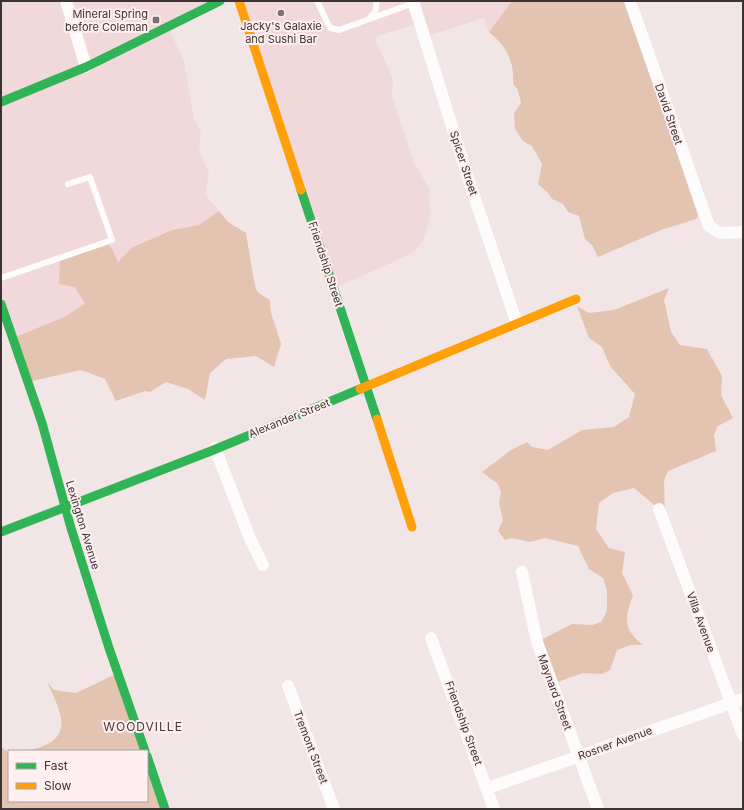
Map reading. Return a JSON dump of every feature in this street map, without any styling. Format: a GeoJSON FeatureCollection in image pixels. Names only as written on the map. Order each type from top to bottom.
{"type":"FeatureCollection","features":[{"type":"Feature","properties":{"kind":"street"},"geometry":{"type":"LineString","coordinates":[[66,1],[86,67]]}},
{"type":"Feature","properties":{"kind":"street"},"geometry":{"type":"LineString","coordinates":[[1,102],[86,67],[220,1]]}},
{"type":"Feature","properties":{"kind":"street","name":"Friendship Street"},"geometry":{"type":"LineString","coordinates":[[239,1],[412,527]]}},
{"type":"Feature","properties":{"kind":"street","name":"David Street"},"geometry":{"type":"LineString","coordinates":[[630,1],[709,226],[720,233],[742,236]]}},
{"type":"Feature","properties":{"kind":"street","name":"Spicer Street"},"geometry":{"type":"LineString","coordinates":[[413,2],[468,178],[517,324]]}},
{"type":"Feature","properties":{"kind":"street","name":"Alexander Street"},"geometry":{"type":"LineString","coordinates":[[1,532],[64,506],[211,451],[214,448],[576,299]]}},
{"type":"Feature","properties":{"kind":"street","name":"Lexington Avenue"},"geometry":{"type":"LineString","coordinates":[[1,304],[42,423],[64,506],[107,640],[145,750]]}},
{"type":"Feature","properties":{"kind":"street"},"geometry":{"type":"LineString","coordinates":[[214,448],[248,536],[263,565]]}},
{"type":"Feature","properties":{"kind":"street","name":"Villa Avenue"},"geometry":{"type":"LineString","coordinates":[[659,509],[743,735]]}},
{"type":"Feature","properties":{"kind":"street","name":"Maynard Street"},"geometry":{"type":"LineString","coordinates":[[522,572],[537,642],[598,809]]}},
{"type":"Feature","properties":{"kind":"street","name":"Friendship Street"},"geometry":{"type":"LineString","coordinates":[[431,638],[488,788],[494,809]]}},
{"type":"Feature","properties":{"kind":"street","name":"Tremont Street"},"geometry":{"type":"LineString","coordinates":[[288,686],[334,809]]}},
{"type":"Feature","properties":{"kind":"street","name":"Rosner Avenue"},"geometry":{"type":"LineString","coordinates":[[488,788],[743,699]]}},
{"type":"Feature","properties":{"kind":"street"},"geometry":{"type":"LineString","coordinates":[[148,759],[165,809]]}},
{"type":"Feature","properties":{"kind":"lane"},"geometry":{"type":"LineString","coordinates":[[317,1],[330,28],[339,30],[413,2]]}},
{"type":"Feature","properties":{"kind":"lane"},"geometry":{"type":"LineString","coordinates":[[368,19],[375,12],[377,1]]}},
{"type":"Feature","properties":{"kind":"lane"},"geometry":{"type":"LineString","coordinates":[[1,278],[112,240],[90,177],[68,184]]}},
{"type":"Feature","properties":{"kind":"shaded area"},"geometry":{"type":"Polygon","coordinates":[[[1,1],[228,1],[170,31],[184,61],[194,119],[201,132],[199,149],[209,173],[205,194],[219,211],[199,225],[172,230],[131,248],[117,262],[113,250],[88,245],[60,255],[85,304],[64,317],[13,338],[1,310],[1,1]]]}},
{"type":"Feature","properties":{"kind":"shaded area"},"geometry":{"type":"Polygon","coordinates":[[[237,1],[512,1],[489,32],[484,18],[421,38],[413,25],[377,36],[375,39],[393,79],[392,96],[414,163],[429,188],[430,218],[424,239],[413,253],[333,289],[237,1]]]}},
{"type":"Feature","properties":{"kind":"shaded area"},"geometry":{"type":"Polygon","coordinates":[[[512,1],[626,1],[698,216],[696,219],[661,230],[598,257],[592,245],[585,239],[579,216],[568,212],[563,204],[552,199],[538,184],[542,164],[532,146],[523,141],[515,129],[514,113],[521,103],[518,90],[513,84],[511,62],[505,49],[489,32],[512,1]]]}},
{"type":"Feature","properties":{"kind":"shaded area"},"geometry":{"type":"Polygon","coordinates":[[[219,211],[228,222],[246,233],[257,291],[270,300],[271,313],[281,344],[274,367],[256,356],[226,359],[210,373],[205,400],[188,389],[166,382],[150,392],[145,391],[116,401],[105,379],[81,370],[32,381],[13,338],[64,317],[85,304],[75,287],[59,284],[60,255],[104,240],[113,250],[118,262],[131,248],[172,230],[199,225],[219,211]]]}},
{"type":"Feature","properties":{"kind":"shaded area"},"geometry":{"type":"Polygon","coordinates":[[[669,288],[664,300],[671,332],[680,345],[707,349],[722,376],[721,395],[733,418],[718,426],[714,435],[716,451],[668,471],[664,480],[665,514],[634,488],[613,493],[599,503],[596,529],[609,548],[625,552],[622,573],[633,595],[627,616],[628,628],[636,639],[643,645],[631,645],[617,650],[610,670],[602,674],[583,673],[555,683],[537,642],[572,624],[592,625],[601,622],[607,611],[607,590],[603,578],[589,569],[578,546],[545,538],[530,542],[512,538],[505,540],[498,531],[503,520],[499,503],[501,492],[498,484],[482,472],[511,450],[527,442],[532,447],[548,450],[582,430],[614,427],[629,417],[635,394],[610,366],[602,347],[589,338],[577,306],[589,313],[614,310],[669,288]]]}},
{"type":"Feature","properties":{"kind":"shaded area"},"geometry":{"type":"Polygon","coordinates":[[[116,674],[144,750],[30,750],[44,746],[51,742],[56,738],[61,726],[60,713],[47,682],[54,690],[76,693],[116,674]]]}},
{"type":"Feature","properties":{"kind":"shaded area"},"geometry":{"type":"Polygon","coordinates":[[[1,747],[8,752],[8,802],[148,802],[148,762],[164,809],[1,809],[1,747]]]}},
{"type":"Feature","properties":{"kind":"traffic: fast"},"geometry":{"type":"LineString","coordinates":[[1,102],[86,67],[220,1]]}},
{"type":"Feature","properties":{"kind":"traffic: fast"},"geometry":{"type":"LineString","coordinates":[[301,190],[377,419]]}},
{"type":"Feature","properties":{"kind":"traffic: fast"},"geometry":{"type":"LineString","coordinates":[[1,304],[42,423],[71,528],[109,648],[145,750]]}},
{"type":"Feature","properties":{"kind":"traffic: fast"},"geometry":{"type":"LineString","coordinates":[[1,532],[211,451],[360,389]]}},
{"type":"Feature","properties":{"kind":"traffic: fast"},"geometry":{"type":"LineString","coordinates":[[148,759],[165,809]]}},
{"type":"Feature","properties":{"kind":"traffic: slow"},"geometry":{"type":"LineString","coordinates":[[239,1],[301,190]]}},
{"type":"Feature","properties":{"kind":"traffic: slow"},"geometry":{"type":"LineString","coordinates":[[360,389],[576,299]]}},
{"type":"Feature","properties":{"kind":"traffic: slow"},"geometry":{"type":"LineString","coordinates":[[377,419],[412,527]]}},
{"type":"Feature","properties":{"kind":"place","name":"Jacky's Galaxie and Sushi Bar"},"geometry":{"type":"Point","coordinates":[281,13]}},
{"type":"Feature","properties":{"kind":"place","name":"Mineral Spring before Coleman"},"geometry":{"type":"Point","coordinates":[156,20]}},
{"type":"Feature","properties":{"kind":"district","name":"WOODVILLE"},"geometry":{"type":"Point","coordinates":[143,727]}}]}
